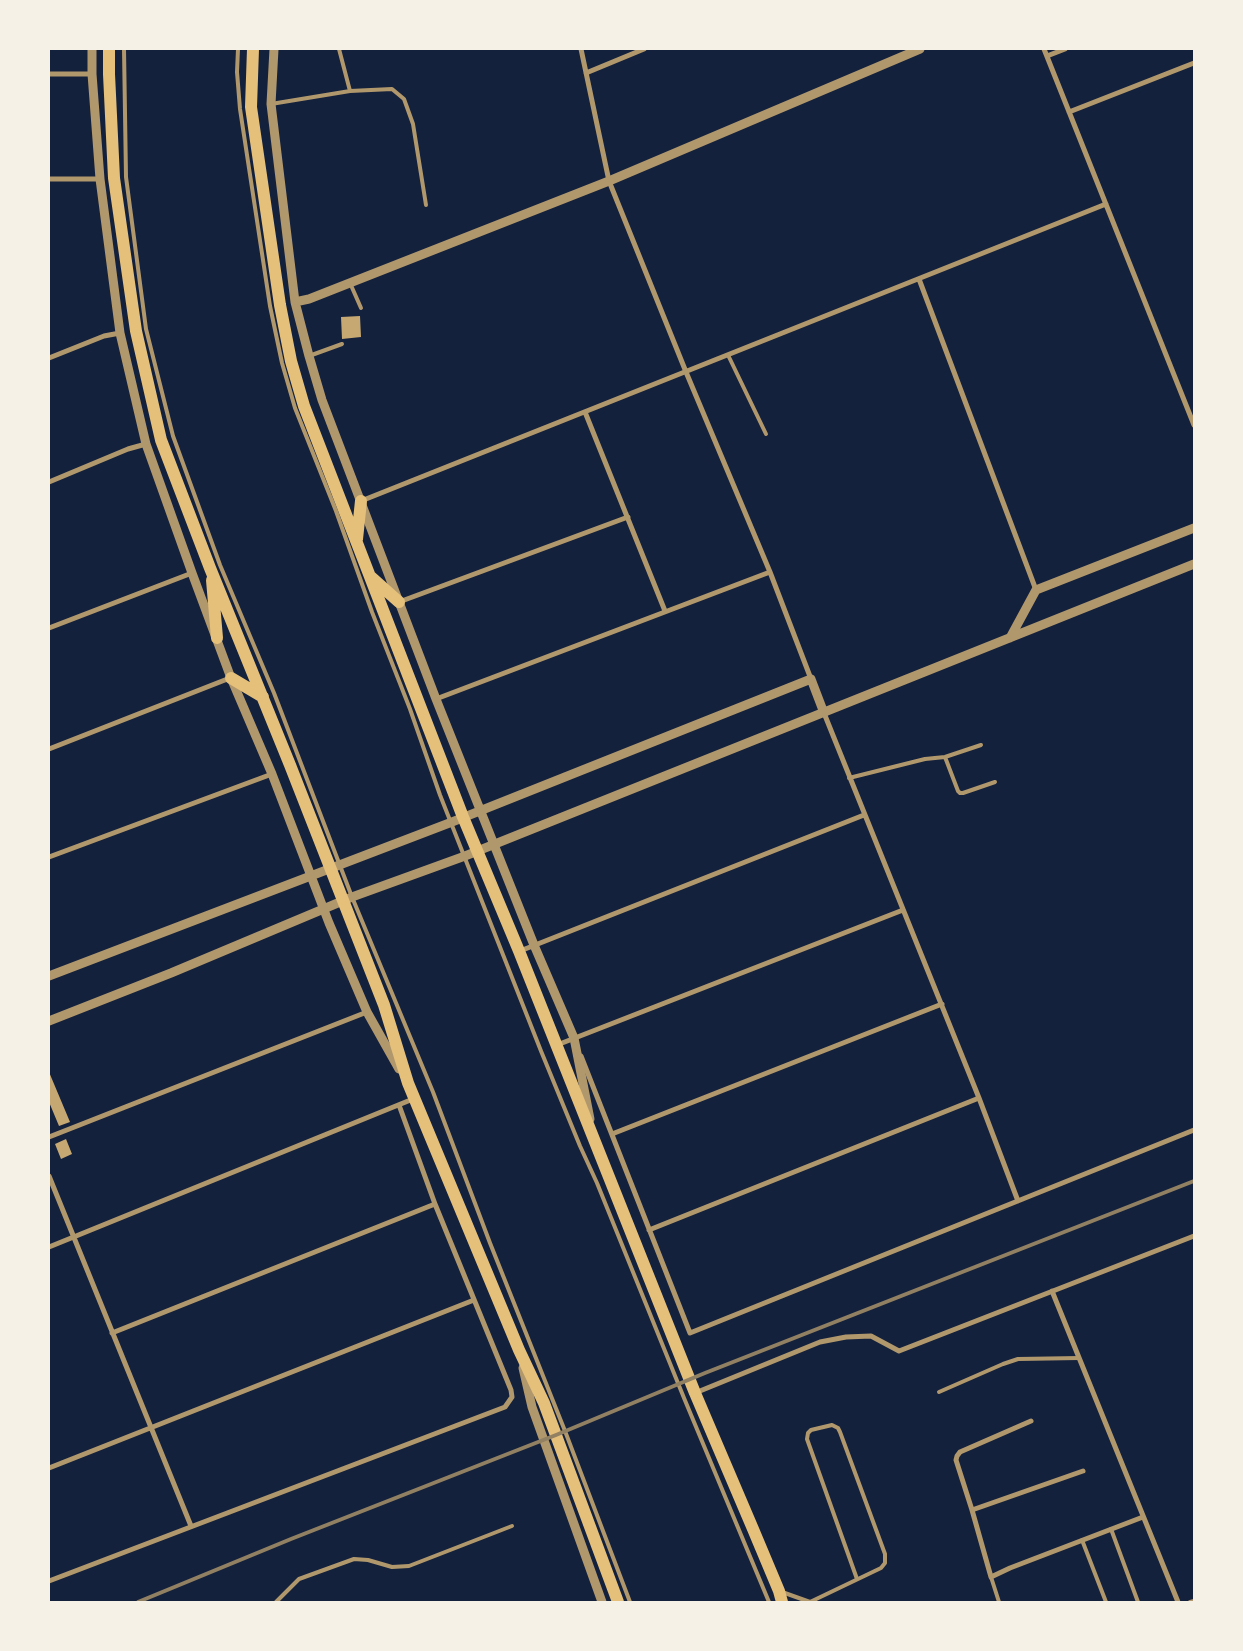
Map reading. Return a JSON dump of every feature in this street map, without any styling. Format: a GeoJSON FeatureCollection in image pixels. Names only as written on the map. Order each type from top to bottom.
{"type":"FeatureCollection","features":[{"type":"Feature","properties":{"kind":"highway"},"geometry":{"type":"LineString","coordinates":[[109,49],[114,178],[136,331],[161,440],[210,568],[348,899],[414,1099],[556,1435],[618,1602]]}},
{"type":"Feature","properties":{"kind":"highway"},"geometry":{"type":"LineString","coordinates":[[253,49],[251,107],[280,305],[291,361],[304,406],[357,542],[457,820],[477,851],[519,951],[695,1393],[780,1597]]}},
{"type":"Feature","properties":{"kind":"highway"},"geometry":{"type":"LineString","coordinates":[[357,542],[361,501]]}},
{"type":"Feature","properties":{"kind":"highway"},"geometry":{"type":"LineString","coordinates":[[210,568],[217,638]]}},
{"type":"Feature","properties":{"kind":"highway"},"geometry":{"type":"LineString","coordinates":[[369,575],[399,602]]}},
{"type":"Feature","properties":{"kind":"highway"},"geometry":{"type":"LineString","coordinates":[[232,678],[263,697]]}},
{"type":"Feature","properties":{"kind":"street"},"geometry":{"type":"LineString","coordinates":[[92,49],[92,74],[100,179],[120,333],[146,444],[192,573],[232,678],[272,774],[323,909],[367,1012],[408,1083]]}},
{"type":"Feature","properties":{"kind":"street"},"geometry":{"type":"LineString","coordinates":[[274,49],[271,104],[295,302],[322,400],[436,700],[534,945],[574,1038],[690,1333],[1194,1130]]}},
{"type":"Feature","properties":{"kind":"street"},"geometry":{"type":"LineString","coordinates":[[581,49],[609,182],[770,572],[864,815],[942,1004],[1018,1201]]}},
{"type":"Feature","properties":{"kind":"street"},"geometry":{"type":"LineString","coordinates":[[586,72],[644,49]]}},
{"type":"Feature","properties":{"kind":"street"},"geometry":{"type":"LineString","coordinates":[[295,302],[309,300],[609,182],[920,49]]}},
{"type":"Feature","properties":{"kind":"street"},"geometry":{"type":"LineString","coordinates":[[1044,49],[1192,410],[1194,425]]}},
{"type":"Feature","properties":{"kind":"street"},"geometry":{"type":"LineString","coordinates":[[1047,56],[1065,49]]}},
{"type":"Feature","properties":{"kind":"street"},"geometry":{"type":"LineString","coordinates":[[1069,112],[1194,64]]}},
{"type":"Feature","properties":{"kind":"street"},"geometry":{"type":"LineString","coordinates":[[49,74],[92,74]]}},
{"type":"Feature","properties":{"kind":"street"},"geometry":{"type":"LineString","coordinates":[[49,180],[100,179]]}},
{"type":"Feature","properties":{"kind":"street"},"geometry":{"type":"LineString","coordinates":[[361,501],[1106,204]]}},
{"type":"Feature","properties":{"kind":"street"},"geometry":{"type":"LineString","coordinates":[[919,280],[1036,590]]}},
{"type":"Feature","properties":{"kind":"street"},"geometry":{"type":"LineString","coordinates":[[49,358],[104,336],[120,333]]}},
{"type":"Feature","properties":{"kind":"street"},"geometry":{"type":"LineString","coordinates":[[585,412],[666,611]]}},
{"type":"Feature","properties":{"kind":"street"},"geometry":{"type":"LineString","coordinates":[[49,482],[128,449],[146,444]]}},
{"type":"Feature","properties":{"kind":"street"},"geometry":{"type":"LineString","coordinates":[[399,602],[628,517]]}},
{"type":"Feature","properties":{"kind":"street"},"geometry":{"type":"LineString","coordinates":[[1010,638],[1036,590],[1194,528]]}},
{"type":"Feature","properties":{"kind":"street"},"geometry":{"type":"LineString","coordinates":[[49,1021],[348,899],[465,856],[1194,564]]}},
{"type":"Feature","properties":{"kind":"street"},"geometry":{"type":"LineString","coordinates":[[436,700],[770,572]]}},
{"type":"Feature","properties":{"kind":"street"},"geometry":{"type":"LineString","coordinates":[[49,628],[192,573]]}},
{"type":"Feature","properties":{"kind":"street"},"geometry":{"type":"LineString","coordinates":[[49,749],[232,678]]}},
{"type":"Feature","properties":{"kind":"street"},"geometry":{"type":"LineString","coordinates":[[49,976],[457,820],[811,679]]}},
{"type":"Feature","properties":{"kind":"street"},"geometry":{"type":"LineString","coordinates":[[49,857],[272,774]]}},
{"type":"Feature","properties":{"kind":"street"},"geometry":{"type":"LineString","coordinates":[[519,951],[864,815]]}},
{"type":"Feature","properties":{"kind":"street"},"geometry":{"type":"LineString","coordinates":[[557,1045],[903,910]]}},
{"type":"Feature","properties":{"kind":"street"},"geometry":{"type":"LineString","coordinates":[[612,1134],[942,1004]]}},
{"type":"Feature","properties":{"kind":"street"},"geometry":{"type":"LineString","coordinates":[[49,1137],[367,1012]]}},
{"type":"Feature","properties":{"kind":"street"},"geometry":{"type":"LineString","coordinates":[[574,1038],[595,1141]]}},
{"type":"Feature","properties":{"kind":"street"},"geometry":{"type":"LineString","coordinates":[[650,1230],[979,1098]]}},
{"type":"Feature","properties":{"kind":"street"},"geometry":{"type":"LineString","coordinates":[[49,1247],[414,1099]]}},
{"type":"Feature","properties":{"kind":"street"},"geometry":{"type":"LineString","coordinates":[[49,1581],[505,1407],[512,1397],[511,1390],[435,1204],[399,1104]]}},
{"type":"Feature","properties":{"kind":"street"},"geometry":{"type":"LineString","coordinates":[[49,1176],[191,1526]]}},
{"type":"Feature","properties":{"kind":"street"},"geometry":{"type":"LineString","coordinates":[[112,1333],[435,1204]]}},
{"type":"Feature","properties":{"kind":"street"},"geometry":{"type":"LineString","coordinates":[[695,1393],[820,1342],[846,1337],[871,1336],[899,1351],[1194,1236]]}},
{"type":"Feature","properties":{"kind":"street"},"geometry":{"type":"LineString","coordinates":[[1052,1291],[1178,1602]]}},
{"type":"Feature","properties":{"kind":"street"},"geometry":{"type":"LineString","coordinates":[[49,1468],[474,1300]]}},
{"type":"Feature","properties":{"kind":"street"},"geometry":{"type":"LineString","coordinates":[[519,1350],[532,1407],[602,1602]]}},
{"type":"Feature","properties":{"kind":"street"},"geometry":{"type":"LineString","coordinates":[[1031,1420],[960,1452],[957,1456],[956,1460],[991,1577],[1143,1517]]}},
{"type":"Feature","properties":{"kind":"street"},"geometry":{"type":"LineString","coordinates":[[972,1510],[1083,1472]]}},
{"type":"Feature","properties":{"kind":"street"},"geometry":{"type":"LineString","coordinates":[[780,1597],[786,1602]]}},
{"type":"Feature","properties":{"kind":"lane"},"geometry":{"type":"LineString","coordinates":[[124,49],[126,177],[146,329],[173,436],[220,565],[274,693],[335,867]]}},
{"type":"Feature","properties":{"kind":"lane"},"geometry":{"type":"LineString","coordinates":[[238,49],[237,72],[240,109],[270,306],[282,364],[295,408],[336,511],[440,795],[457,820],[465,856],[580,1146],[770,1602]]}},
{"type":"Feature","properties":{"kind":"lane"},"geometry":{"type":"LineString","coordinates":[[338,49],[350,91]]}},
{"type":"Feature","properties":{"kind":"lane"},"geometry":{"type":"LineString","coordinates":[[271,104],[350,91],[392,89],[404,99],[413,124],[426,205]]}},
{"type":"Feature","properties":{"kind":"lane"},"geometry":{"type":"LineString","coordinates":[[350,284],[361,308]]}},
{"type":"Feature","properties":{"kind":"lane"},"geometry":{"type":"LineString","coordinates":[[309,356],[342,344]]}},
{"type":"Feature","properties":{"kind":"lane"},"geometry":{"type":"LineString","coordinates":[[728,355],[766,434]]}},
{"type":"Feature","properties":{"kind":"lane"},"geometry":{"type":"LineString","coordinates":[[850,778],[925,759],[945,757],[981,745]]}},
{"type":"Feature","properties":{"kind":"lane"},"geometry":{"type":"LineString","coordinates":[[945,757],[960,793],[994,782]]}},
{"type":"Feature","properties":{"kind":"lane"},"geometry":{"type":"LineString","coordinates":[[348,899],[433,1092],[630,1602]]}},
{"type":"Feature","properties":{"kind":"lane"},"geometry":{"type":"LineString","coordinates":[[939,1392],[1018,1358],[1080,1358]]}},
{"type":"Feature","properties":{"kind":"lane"},"geometry":{"type":"LineString","coordinates":[[780,1597],[810,1602],[881,1568],[885,1563],[885,1554],[838,1428],[832,1425],[811,1430],[808,1433],[807,1439],[857,1579]]}},
{"type":"Feature","properties":{"kind":"lane"},"geometry":{"type":"LineString","coordinates":[[276,1602],[299,1579],[354,1559],[368,1560],[392,1567],[409,1566],[512,1526]]}},
{"type":"Feature","properties":{"kind":"lane"},"geometry":{"type":"LineString","coordinates":[[1110,1529],[1138,1602]]}},
{"type":"Feature","properties":{"kind":"lane"},"geometry":{"type":"LineString","coordinates":[[1082,1540],[1106,1602]]}},
{"type":"Feature","properties":{"kind":"lane"},"geometry":{"type":"LineString","coordinates":[[991,1577],[999,1602]]}},
{"type":"Feature","properties":{"kind":"lane"},"geometry":{"type":"LineString","coordinates":[[1190,1602],[1194,1601]]}},
{"type":"Feature","properties":{"kind":"building"},"geometry":{"type":"Polygon","coordinates":[[[360,316],[361,337],[342,339],[341,317],[360,316]]]}},
{"type":"Feature","properties":{"kind":"building"},"geometry":{"type":"Polygon","coordinates":[[[49,1072],[70,1122],[59,1126],[49,1102],[49,1072]]]}},
{"type":"Feature","properties":{"kind":"building"},"geometry":{"type":"Polygon","coordinates":[[[66,1139],[72,1154],[61,1159],[55,1144],[66,1139]]]}},
{"type":"Feature","properties":{"kind":"railway"},"geometry":{"type":"LineString","coordinates":[[138,1602],[291,1539],[556,1435],[705,1373],[1194,1181]]}}]}
